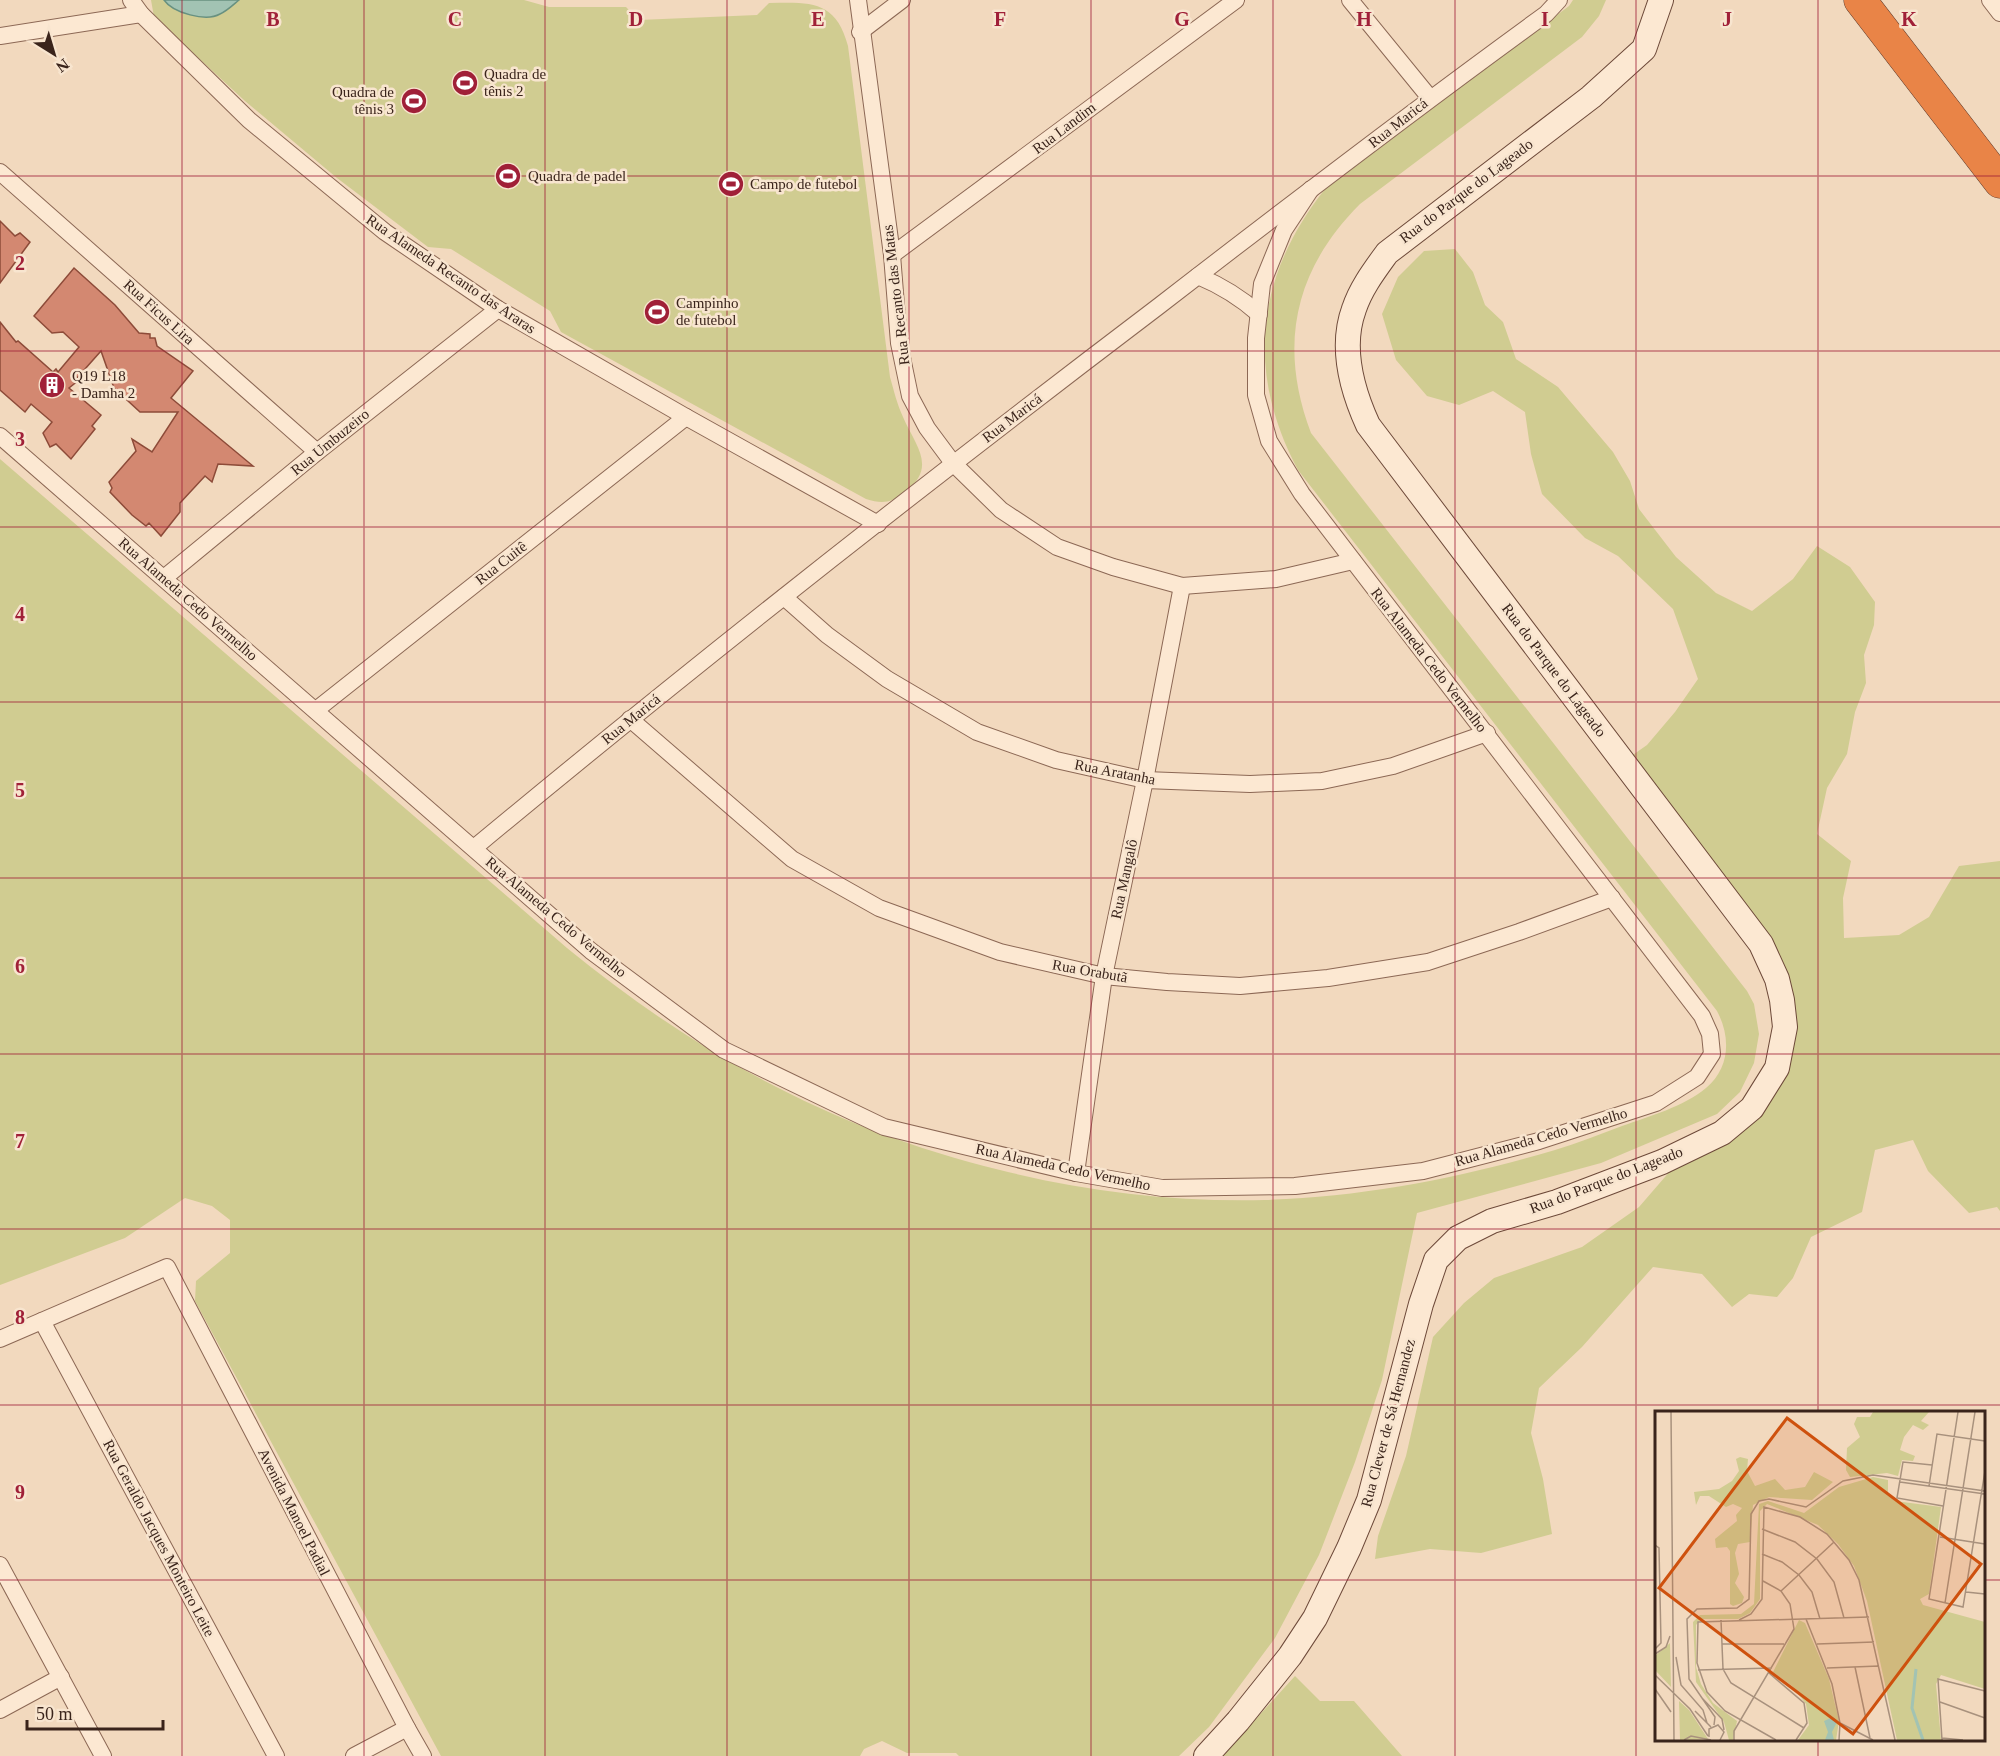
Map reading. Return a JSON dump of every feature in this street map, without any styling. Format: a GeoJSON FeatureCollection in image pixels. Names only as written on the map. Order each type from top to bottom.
{"type":"FeatureCollection","features":[{"type":"Feature","properties":{"kind":"highway"},"geometry":{"type":"LineString","coordinates":[[1860,0],[2000,182]]}},
{"type":"Feature","properties":{"kind":"street","name":"Rua Recanto das Matas"},"geometry":{"type":"LineString","coordinates":[[858,0],[860,32],[892,255],[899,343],[910,396],[927,428],[953,463],[1001,510],[1057,547],[1113,567],[1182,586],[1276,579],[1353,561]]}},
{"type":"Feature","properties":{"kind":"street"},"geometry":{"type":"LineString","coordinates":[[860,32],[902,0]]}},
{"type":"Feature","properties":{"kind":"street","name":"Rua Landim"},"geometry":{"type":"LineString","coordinates":[[892,255],[1236,0]]}},
{"type":"Feature","properties":{"kind":"street"},"geometry":{"type":"LineString","coordinates":[[1350,0],[1430,98]]}},
{"type":"Feature","properties":{"kind":"street","name":"Rua Maricá"},"geometry":{"type":"LineString","coordinates":[[474,848],[630,719],[953,463],[1430,98],[1546,14],[1559,0]]}},
{"type":"Feature","properties":{"kind":"street","name":"Rua do Parque do Lageado"},"geometry":{"type":"LineString","coordinates":[[1436,1260],[1458,1238],[1492,1221],[1557,1202],[1652,1166],[1722,1132],[1752,1108],[1777,1068],[1785,1027],[1777,979],[1761,944],[1368,425],[1357,401],[1350,375],[1347,339],[1353,310],[1366,282],[1387,253],[1420,225],[1591,97],[1644,49],[1661,0]]}},
{"type":"Feature","properties":{"kind":"street"},"geometry":{"type":"LineString","coordinates":[[1990,0],[2000,13]]}},
{"type":"Feature","properties":{"kind":"street"},"geometry":{"type":"LineString","coordinates":[[0,36],[136,7]]}},
{"type":"Feature","properties":{"kind":"street","name":"Rua Alameda Recanto das Araras"},"geometry":{"type":"LineString","coordinates":[[136,7],[249,120],[385,232],[498,309],[878,524]]}},
{"type":"Feature","properties":{"kind":"street","name":"Rua Ficus Lira"},"geometry":{"type":"LineString","coordinates":[[0,172],[317,453]]}},
{"type":"Feature","properties":{"kind":"street","name":"Rua Alameda Cedo Vermelho"},"geometry":{"type":"LineString","coordinates":[[0,436],[591,951],[724,1050],[884,1127],[1076,1173],[1162,1188],[1295,1186],[1423,1171],[1539,1141],[1656,1103],[1697,1077],[1712,1054],[1710,1034],[1702,1016],[1302,494],[1269,441],[1256,395],[1256,338],[1262,284],[1284,230],[1311,189]]}},
{"type":"Feature","properties":{"kind":"street"},"geometry":{"type":"LineString","coordinates":[[1198,276],[1222,286],[1242,299],[1259,315]]}},
{"type":"Feature","properties":{"kind":"street","name":"Rua Umbuzeiro"},"geometry":{"type":"LineString","coordinates":[[164,578],[498,309]]}},
{"type":"Feature","properties":{"kind":"street","name":"Rua Cuitê"},"geometry":{"type":"LineString","coordinates":[[316,710],[686,417]]}},
{"type":"Feature","properties":{"kind":"street","name":"Rua Mangalô"},"geometry":{"type":"LineString","coordinates":[[1076,1173],[1104,976],[1182,586]]}},
{"type":"Feature","properties":{"kind":"street","name":"Rua Aratanha"},"geometry":{"type":"LineString","coordinates":[[784,597],[827,635],[887,679],[977,732],[1056,760],[1145,780],[1250,783],[1322,781],[1393,766],[1487,733]]}},
{"type":"Feature","properties":{"kind":"street","name":"Rua Orabutã"},"geometry":{"type":"LineString","coordinates":[[630,719],[792,859],[879,908],[1000,952],[1104,976],[1240,986],[1328,978],[1428,962],[1612,898]]}},
{"type":"Feature","properties":{"kind":"street","name":"Rua Clever de Sá Hernandez"},"geometry":{"type":"LineString","coordinates":[[1206,1756],[1238,1721],[1290,1656],[1315,1618],[1348,1548],[1369,1500],[1418,1315],[1436,1260]]}},
{"type":"Feature","properties":{"kind":"street","name":"Avenida Manoel Padial"},"geometry":{"type":"LineString","coordinates":[[42,1321],[167,1267],[423,1756]]}},
{"type":"Feature","properties":{"kind":"street"},"geometry":{"type":"LineString","coordinates":[[0,1339],[42,1321]]}},
{"type":"Feature","properties":{"kind":"street","name":"Rua Geraldo Jacques Monteiro Leite"},"geometry":{"type":"LineString","coordinates":[[42,1321],[276,1756]]}},
{"type":"Feature","properties":{"kind":"street"},"geometry":{"type":"LineString","coordinates":[[0,1565],[103,1756]]}},
{"type":"Feature","properties":{"kind":"street"},"geometry":{"type":"LineString","coordinates":[[0,1710],[61,1677]]}},
{"type":"Feature","properties":{"kind":"street"},"geometry":{"type":"LineString","coordinates":[[354,1756],[407,1728]]}},
{"type":"Feature","properties":{"kind":"shaded area"},"geometry":{"type":"Polygon","coordinates":[[[151,0],[524,0],[549,7],[626,7],[639,20],[757,15],[769,3],[809,4],[829,12],[843,31],[848,46],[890,377],[901,412],[921,456],[920,474],[914,484],[890,501],[877,502],[866,499],[561,332],[550,311],[451,249],[428,247],[337,178],[245,101],[154,17],[151,0]]]}},
{"type":"Feature","properties":{"kind":"shaded area"},"geometry":{"type":"Polygon","coordinates":[[[164,0],[239,0],[223,13],[199,17],[175,9],[164,0]]]}},
{"type":"Feature","properties":{"kind":"shaded area"},"geometry":{"type":"Polygon","coordinates":[[[1573,0],[1606,0],[1599,16],[1582,37],[1360,204],[1338,229],[1320,255],[1307,283],[1298,311],[1295,370],[1301,401],[1311,433],[1747,991],[1754,1004],[1759,1034],[1754,1063],[1740,1092],[1717,1114],[1601,1163],[1417,1213],[1382,1380],[1355,1462],[1319,1555],[1275,1638],[1209,1727],[1179,1756],[959,1756],[956,1753],[907,1753],[882,1741],[864,1749],[860,1756],[441,1756],[195,1301],[196,1281],[230,1253],[230,1220],[212,1206],[185,1198],[125,1238],[0,1285],[0,459],[567,948],[616,987],[718,1055],[825,1110],[939,1153],[1033,1178],[1099,1190],[1198,1199],[1265,1200],[1375,1190],[1484,1169],[1555,1150],[1666,1110],[1697,1095],[1714,1080],[1724,1062],[1726,1042],[1722,1021],[1717,1011],[1298,470],[1281,433],[1270,397],[1265,361],[1266,325],[1272,290],[1284,256],[1302,222],[1325,189],[1569,6],[1573,0]]]}},
{"type":"Feature","properties":{"kind":"shaded area"},"geometry":{"type":"Polygon","coordinates":[[[1455,249],[1473,272],[1485,305],[1503,322],[1516,359],[1558,387],[1613,452],[1630,481],[1639,509],[1676,557],[1716,593],[1752,611],[1793,579],[1817,546],[1850,567],[1875,602],[1874,625],[1864,655],[1866,683],[1855,712],[1847,754],[1827,788],[1817,834],[1851,861],[1843,898],[1844,938],[1899,935],[1929,917],[1959,866],[2000,861],[2000,1211],[1997,1207],[1969,1213],[1928,1171],[1913,1140],[1875,1150],[1862,1212],[1811,1237],[1793,1278],[1777,1297],[1749,1294],[1732,1307],[1702,1274],[1653,1267],[1582,1347],[1539,1388],[1531,1433],[1543,1479],[1552,1534],[1481,1553],[1430,1549],[1375,1559],[1378,1536],[1406,1456],[1433,1337],[1464,1303],[1494,1278],[1582,1247],[1639,1207],[1671,1170],[1725,1142],[1784,1058],[1779,960],[1627,759],[1647,745],[1675,712],[1698,679],[1673,609],[1618,556],[1585,538],[1542,494],[1531,454],[1525,412],[1493,391],[1459,405],[1427,396],[1396,360],[1382,314],[1398,277],[1424,251],[1455,249]]]}},
{"type":"Feature","properties":{"kind":"shaded area"},"geometry":{"type":"Polygon","coordinates":[[[1295,1676],[1320,1701],[1354,1701],[1402,1756],[1222,1756],[1295,1676]]]}},
{"type":"Feature","properties":{"kind":"building"},"geometry":{"type":"Polygon","coordinates":[[[0,221],[15,236],[20,233],[30,242],[0,283],[0,221]]]}},
{"type":"Feature","properties":{"kind":"building"},"geometry":{"type":"Polygon","coordinates":[[[74,268],[115,305],[139,333],[150,334],[150,338],[155,338],[157,346],[193,371],[171,398],[253,466],[218,464],[212,482],[205,476],[180,503],[180,512],[161,536],[149,523],[146,526],[132,515],[110,492],[112,488],[109,482],[136,451],[132,439],[152,452],[178,412],[140,412],[114,388],[101,351],[77,378],[79,380],[69,388],[101,415],[92,426],[95,429],[71,459],[56,444],[50,447],[43,433],[52,422],[31,404],[25,412],[0,390],[0,322],[16,342],[18,341],[53,372],[56,369],[58,372],[79,347],[63,332],[52,333],[34,316],[74,268]]]}},
{"type":"Feature","properties":{"kind":"place","name":"Quadra de tênis 2"},"geometry":{"type":"Point","coordinates":[465,83]}},
{"type":"Feature","properties":{"kind":"place","name":"Quadra de tênis 3"},"geometry":{"type":"Point","coordinates":[414,101]}},
{"type":"Feature","properties":{"kind":"place","name":"Quadra de padel"},"geometry":{"type":"Point","coordinates":[508,176]}},
{"type":"Feature","properties":{"kind":"place","name":"Campo de futebol"},"geometry":{"type":"Point","coordinates":[731,184]}},
{"type":"Feature","properties":{"kind":"place","name":"Campinho de futebol"},"geometry":{"type":"Point","coordinates":[657,312]}},
{"type":"Feature","properties":{"kind":"place","name":"Q19 L18 - Damha 2"},"geometry":{"type":"Point","coordinates":[52,385]}}]}
